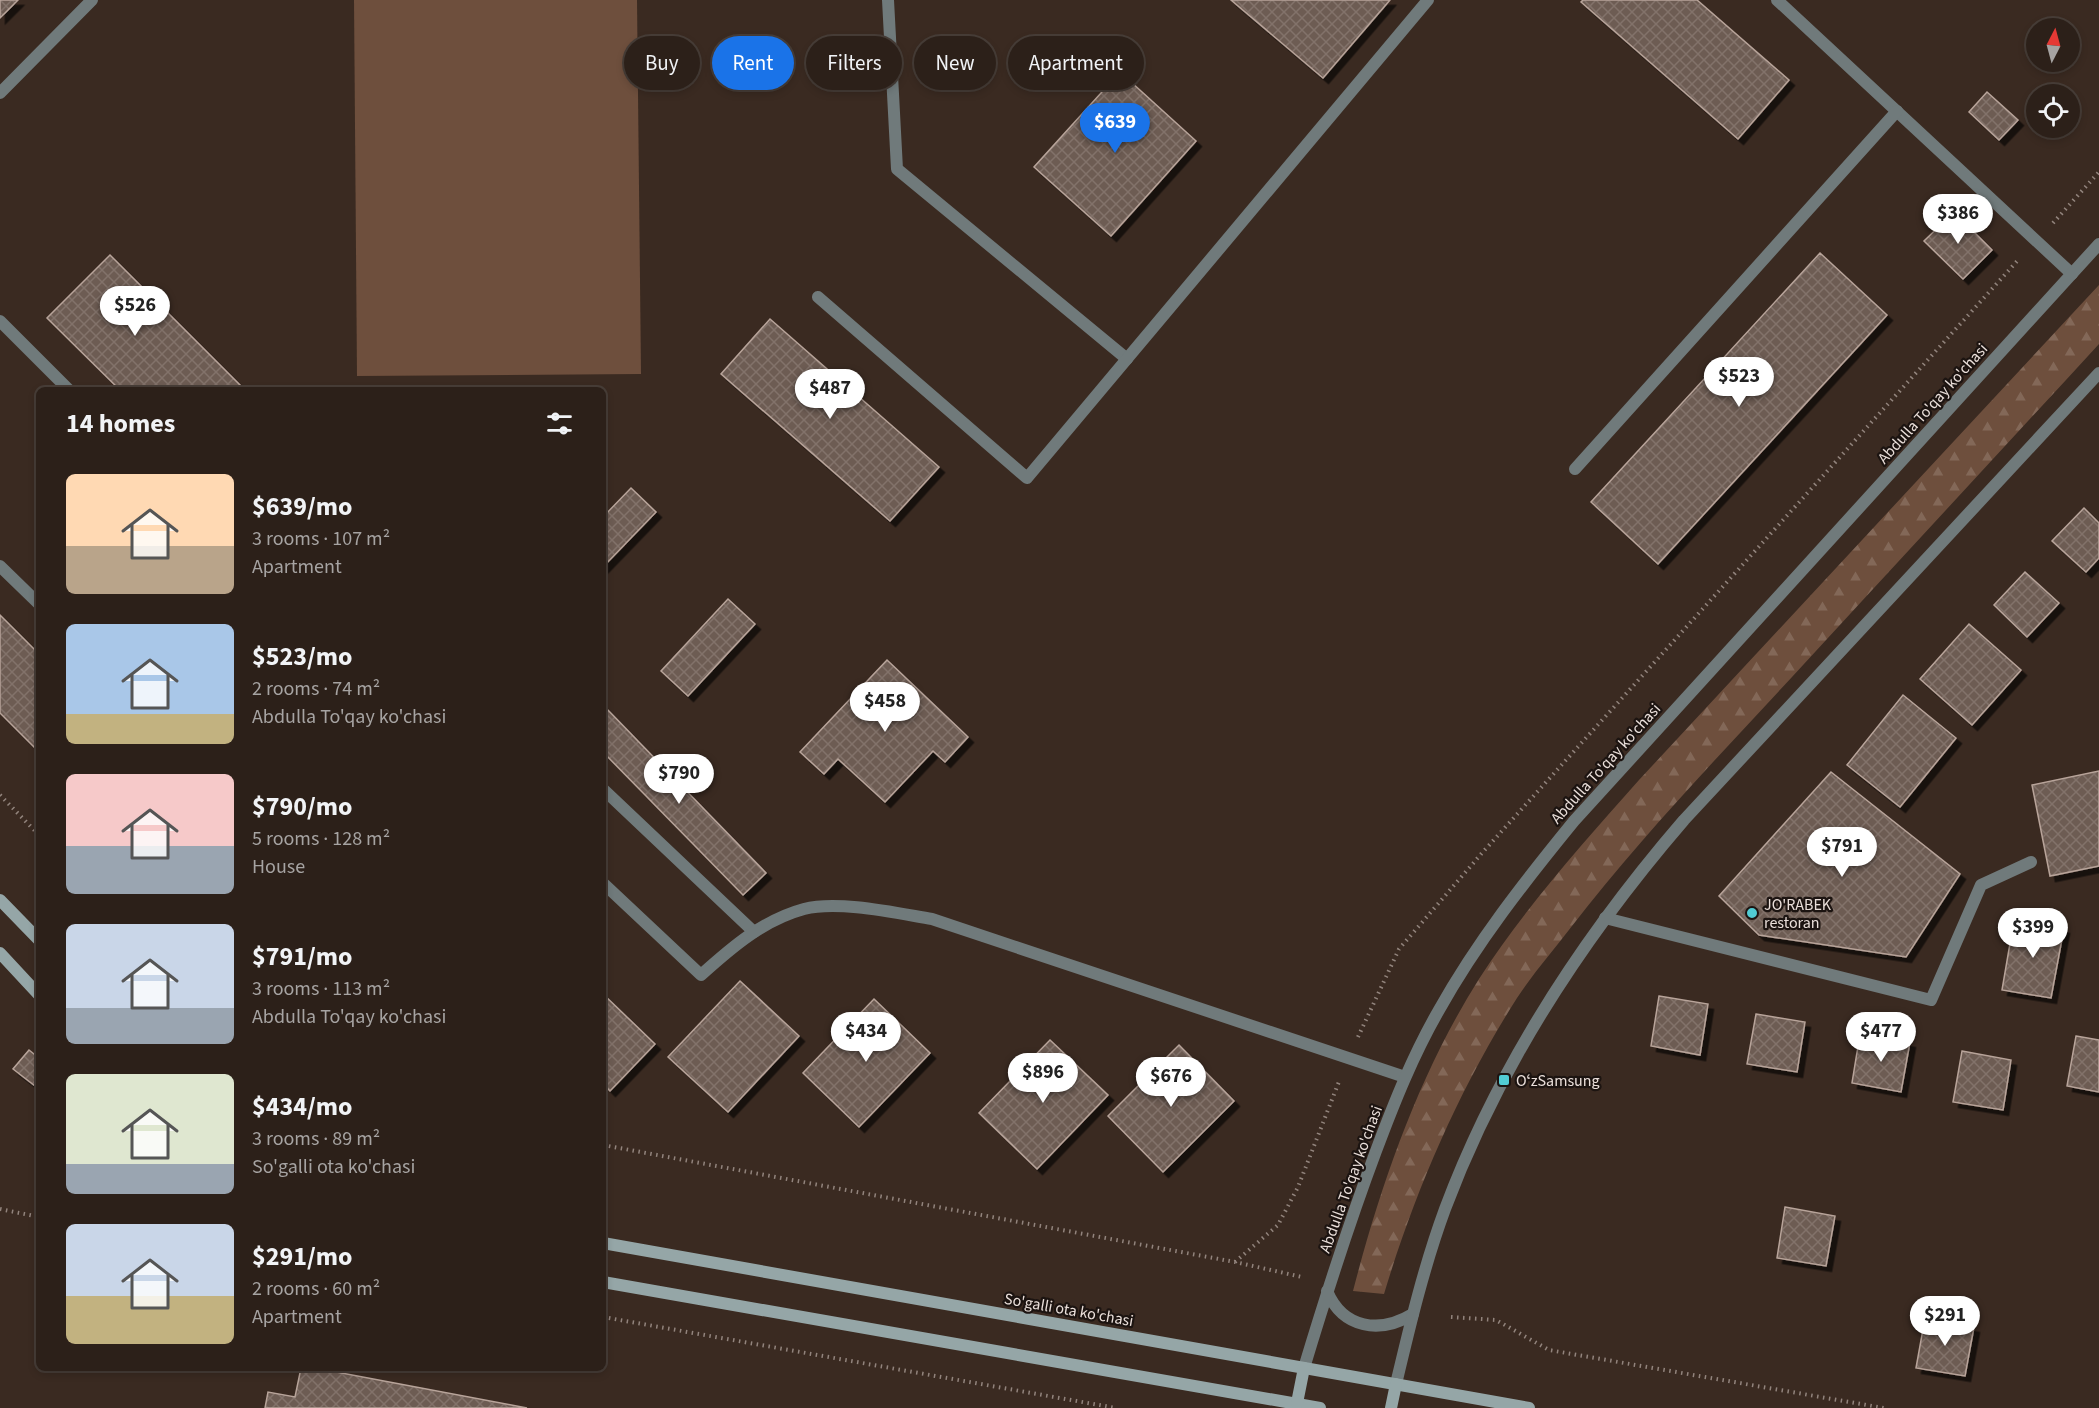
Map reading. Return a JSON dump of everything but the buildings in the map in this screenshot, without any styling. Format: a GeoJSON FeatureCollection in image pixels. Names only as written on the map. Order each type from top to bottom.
{"type":"FeatureCollection","features":[{"type":"Feature","properties":{"kind":"main road"},"geometry":{"type":"LineString","coordinates":[[0,900],[36,937]]}},
{"type":"Feature","properties":{"kind":"main road"},"geometry":{"type":"LineString","coordinates":[[0,953],[36,992]]}},
{"type":"Feature","properties":{"kind":"main road","name":"So'galli ota ko'chasi"},"geometry":{"type":"LineString","coordinates":[[606,1244],[1529,1408]]}},
{"type":"Feature","properties":{"kind":"main road"},"geometry":{"type":"LineString","coordinates":[[606,1283],[1320,1408]]}},
{"type":"Feature","properties":{"kind":"main road","name":"Abdulla To'qay ko'chasi"},"geometry":{"type":"LineString","coordinates":[[1297,1404],[1304,1368]]}},
{"type":"Feature","properties":{"kind":"main road"},"geometry":{"type":"LineString","coordinates":[[1391,1408],[1396,1384]]}},
{"type":"Feature","properties":{"kind":"street"},"geometry":{"type":"LineString","coordinates":[[0,93],[92,0]]}},
{"type":"Feature","properties":{"kind":"street"},"geometry":{"type":"LineString","coordinates":[[888,0],[897,169],[1127,359]]}},
{"type":"Feature","properties":{"kind":"street"},"geometry":{"type":"LineString","coordinates":[[818,297],[1027,478],[1428,0]]}},
{"type":"Feature","properties":{"kind":"street"},"geometry":{"type":"LineString","coordinates":[[1777,0],[2072,274]]}},
{"type":"Feature","properties":{"kind":"street"},"geometry":{"type":"LineString","coordinates":[[1575,469],[1897,111]]}},
{"type":"Feature","properties":{"kind":"street","name":"Abdulla To'qay ko'chasi"},"geometry":{"type":"LineString","coordinates":[[1304,1368],[1366,1180],[1405,1077],[1438,1011],[1477,948],[1522,885],[1574,821],[2099,244]]}},
{"type":"Feature","properties":{"kind":"street"},"geometry":{"type":"LineString","coordinates":[[0,321],[66,387]]}},
{"type":"Feature","properties":{"kind":"street"},"geometry":{"type":"LineString","coordinates":[[1396,1384],[1429,1257],[1446,1208],[1488,1112],[1538,1016],[1605,918],[1642,868],[1684,820],[2099,373]]}},
{"type":"Feature","properties":{"kind":"street"},"geometry":{"type":"LineString","coordinates":[[0,566],[36,601]]}},
{"type":"Feature","properties":{"kind":"street"},"geometry":{"type":"LineString","coordinates":[[606,792],[754,932]]}},
{"type":"Feature","properties":{"kind":"street"},"geometry":{"type":"LineString","coordinates":[[1605,918],[1931,1000],[1981,885],[2031,862]]}},
{"type":"Feature","properties":{"kind":"street"},"geometry":{"type":"LineString","coordinates":[[606,886],[701,975],[726,952],[754,932],[778,918],[806,908],[836,906],[932,919],[1405,1077]]}},
{"type":"Feature","properties":{"kind":"street"},"geometry":{"type":"LineString","coordinates":[[1328,1291],[1332,1302],[1340,1311],[1363,1324],[1390,1325],[1413,1314]]}},
{"type":"Feature","properties":{"kind":"path"},"geometry":{"type":"LineString","coordinates":[[1235,1262],[1278,1225],[1298,1187],[1348,1058],[1399,949],[1482,853],[2099,172]]}},
{"type":"Feature","properties":{"kind":"path"},"geometry":{"type":"LineString","coordinates":[[0,795],[36,832]]}},
{"type":"Feature","properties":{"kind":"path"},"geometry":{"type":"LineString","coordinates":[[606,1146],[1235,1262],[1302,1277]]}},
{"type":"Feature","properties":{"kind":"path"},"geometry":{"type":"LineString","coordinates":[[0,1209],[36,1216]]}},
{"type":"Feature","properties":{"kind":"path"},"geometry":{"type":"LineString","coordinates":[[1451,1317],[1496,1320],[1549,1350],[1884,1408]]}},
{"type":"Feature","properties":{"kind":"path"},"geometry":{"type":"LineString","coordinates":[[606,1318],[1116,1408]]}},
{"type":"Feature","properties":{"kind":"green space"},"geometry":{"type":"Polygon","coordinates":[[[354,0],[637,0],[637,36],[624,36],[624,90],[638,90],[641,374],[357,376],[354,0]]]}},
{"type":"Feature","properties":{"kind":"green space"},"geometry":{"type":"Polygon","coordinates":[[[2099,285],[2099,344],[1679,799],[1598,893],[1530,979],[1476,1068],[1440,1142],[1396,1255],[1384,1294],[1353,1291],[1389,1170],[1420,1091],[1458,1015],[1479,979],[1515,927],[1639,780],[2099,285]]]}},
{"type":"Feature","properties":{"kind":"place","name":"JO'RABEK restoran"},"geometry":{"type":"Point","coordinates":[1752,913]}},
{"type":"Feature","properties":{"kind":"place","name":"OʻzSamsung"},"geometry":{"type":"Point","coordinates":[1504,1080]}}]}
